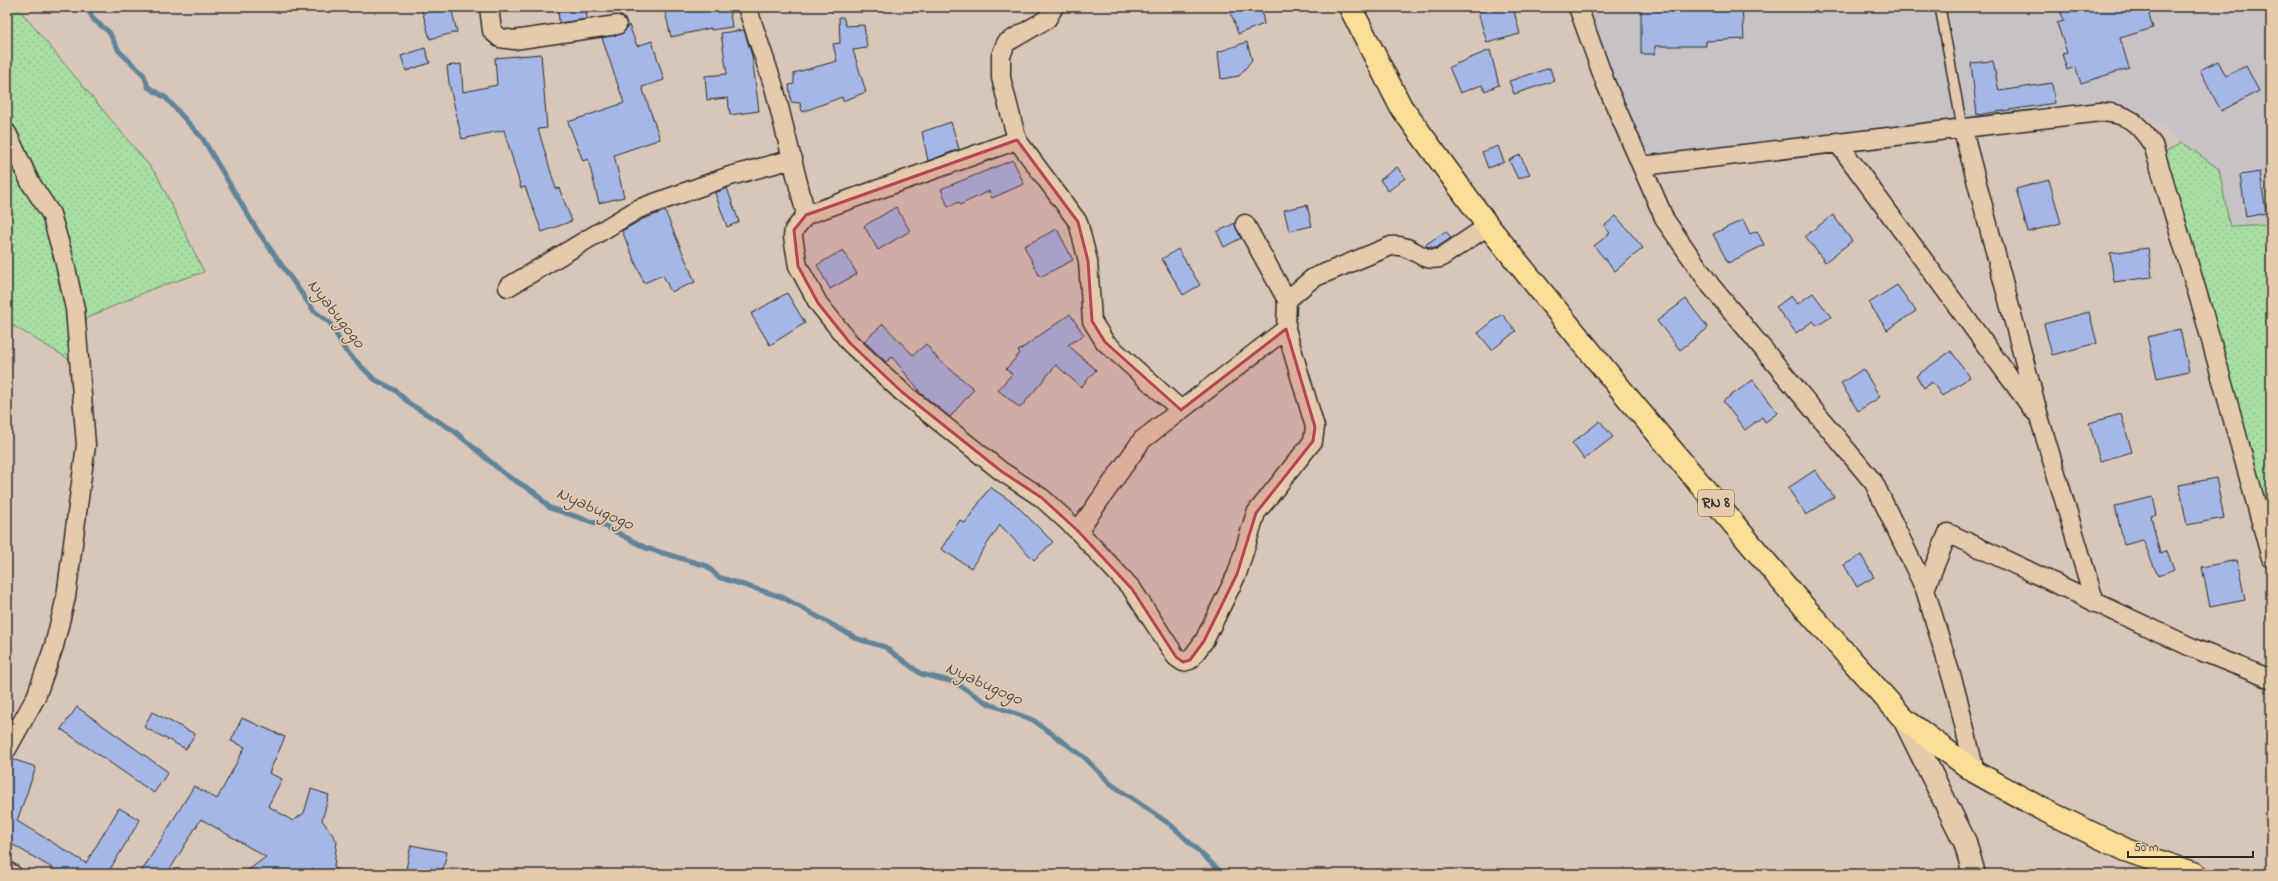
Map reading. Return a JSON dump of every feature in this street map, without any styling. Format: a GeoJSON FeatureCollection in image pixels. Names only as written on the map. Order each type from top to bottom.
{"type":"FeatureCollection","features":[{"type":"Feature","properties":{"kind":"main road","name":"RN 8"},"geometry":{"type":"LineString","coordinates":[[1350,7],[1401,107],[1488,226],[1628,398],[1790,591],[1904,719],[1975,772],[2040,808],[2126,850],[2196,874]]}},
{"type":"Feature","properties":{"kind":"street"},"geometry":{"type":"LineString","coordinates":[[489,7],[492,31],[500,38],[514,40],[617,25]]}},
{"type":"Feature","properties":{"kind":"street"},"geometry":{"type":"LineString","coordinates":[[747,7],[774,87],[806,215]]}},
{"type":"Feature","properties":{"kind":"street"},"geometry":{"type":"LineString","coordinates":[[1054,7],[1047,20],[1006,43],[1001,56],[1001,78],[1017,140],[1078,222],[1088,261],[1092,321],[1105,342],[1180,410]]}},
{"type":"Feature","properties":{"kind":"street"},"geometry":{"type":"LineString","coordinates":[[1578,7],[1605,82],[1665,220],[1711,286],[1874,483],[1925,589],[1956,695],[1975,772]]}},
{"type":"Feature","properties":{"kind":"street"},"geometry":{"type":"LineString","coordinates":[[1642,166],[1962,127],[2100,112],[2116,113],[2131,120],[2143,130],[2153,145],[2202,308],[2271,558]]}},
{"type":"Feature","properties":{"kind":"street"},"geometry":{"type":"LineString","coordinates":[[1962,127],[2040,420],[2095,603]]}},
{"type":"Feature","properties":{"kind":"street"},"geometry":{"type":"LineString","coordinates":[[7,133],[30,182],[50,214],[64,259],[76,309],[86,445],[66,597],[54,646],[36,697],[7,749]]}},
{"type":"Feature","properties":{"kind":"street"},"geometry":{"type":"LineString","coordinates":[[1017,140],[806,215],[794,230],[793,237],[798,266],[818,303],[850,343],[902,392],[1001,470],[1042,498],[1078,530],[1132,589],[1176,657],[1183,662],[1190,660],[1204,641],[1237,574],[1256,513],[1314,441],[1315,428],[1286,328],[1287,300],[1245,224]]}},
{"type":"Feature","properties":{"kind":"street"},"geometry":{"type":"LineString","coordinates":[[1837,142],[2040,420]]}},
{"type":"Feature","properties":{"kind":"street"},"geometry":{"type":"LineString","coordinates":[[508,287],[638,209],[730,176],[793,159]]}},
{"type":"Feature","properties":{"kind":"street"},"geometry":{"type":"LineString","coordinates":[[1287,300],[1313,278],[1391,246],[1403,245],[1413,249],[1423,258],[1433,260],[1440,258],[1488,226]]}},
{"type":"Feature","properties":{"kind":"street"},"geometry":{"type":"LineString","coordinates":[[1078,530],[1142,440],[1286,328]]}},
{"type":"Feature","properties":{"kind":"street"},"geometry":{"type":"LineString","coordinates":[[1925,589],[1948,533],[2193,648],[2271,679]]}},
{"type":"Feature","properties":{"kind":"street"},"geometry":{"type":"LineString","coordinates":[[1904,719],[1965,842],[1974,874]]}},
{"type":"Feature","properties":{"kind":"street"},"geometry":{"type":"LineString","coordinates":[[7,871],[12,874]]}},
{"type":"Feature","properties":{"kind":"lane"},"geometry":{"type":"LineString","coordinates":[[1940,7],[1962,127]]}},
{"type":"Feature","properties":{"kind":"highlighted area"},"geometry":{"type":"Polygon","coordinates":[[[1017,140],[1078,222],[1088,261],[1092,321],[1105,342],[1181,410],[1286,329],[1315,427],[1313,441],[1256,513],[1237,574],[1204,641],[1190,660],[1183,662],[1176,657],[1132,589],[1078,531],[1042,498],[1001,471],[902,392],[850,343],[818,303],[798,266],[794,230],[806,215],[1017,140]]]}},
{"type":"Feature","properties":{"kind":"shaded area"},"geometry":{"type":"Polygon","coordinates":[[[1591,7],[2271,7],[2271,225],[2230,227],[2219,169],[2133,107],[1644,157],[1599,48],[1591,7]]]}},
{"type":"Feature","properties":{"kind":"green space"},"geometry":{"type":"Polygon","coordinates":[[[7,7],[17,7],[157,175],[204,272],[152,289],[87,318],[74,362],[7,322],[7,7]]]}},
{"type":"Feature","properties":{"kind":"green space"},"geometry":{"type":"Polygon","coordinates":[[[2182,142],[2219,169],[2230,227],[2271,225],[2271,528],[2164,153],[2182,142]]]}},
{"type":"Feature","properties":{"kind":"building"},"geometry":{"type":"Polygon","coordinates":[[[421,7],[451,7],[457,32],[430,39],[421,7]]]}},
{"type":"Feature","properties":{"kind":"building"},"geometry":{"type":"Polygon","coordinates":[[[558,7],[586,7],[587,19],[559,23],[558,7]]]}},
{"type":"Feature","properties":{"kind":"building"},"geometry":{"type":"Polygon","coordinates":[[[664,7],[729,7],[732,27],[711,30],[711,28],[671,37],[664,7]]]}},
{"type":"Feature","properties":{"kind":"building"},"geometry":{"type":"Polygon","coordinates":[[[1225,7],[1261,7],[1264,24],[1238,34],[1233,18],[1225,7]]]}},
{"type":"Feature","properties":{"kind":"building"},"geometry":{"type":"Polygon","coordinates":[[[1495,7],[1513,7],[1520,34],[1487,43],[1478,12],[1495,7]]]}},
{"type":"Feature","properties":{"kind":"building"},"geometry":{"type":"Polygon","coordinates":[[[1641,7],[1742,7],[1744,39],[1706,41],[1706,46],[1655,46],[1655,54],[1641,54],[1641,7]]]}},
{"type":"Feature","properties":{"kind":"building"},"geometry":{"type":"Polygon","coordinates":[[[2059,7],[2147,7],[2153,28],[2120,38],[2129,68],[2081,83],[2075,67],[2067,70],[2062,54],[2067,53],[2057,23],[2064,21],[2059,7]]]}},
{"type":"Feature","properties":{"kind":"building"},"geometry":{"type":"Polygon","coordinates":[[[839,17],[843,17],[846,26],[864,25],[867,48],[853,50],[866,92],[843,101],[842,97],[802,112],[800,103],[791,102],[789,85],[794,84],[794,73],[837,61],[833,44],[840,43],[839,17]]]}},
{"type":"Feature","properties":{"kind":"building"},"geometry":{"type":"Polygon","coordinates":[[[629,25],[637,46],[652,41],[664,80],[642,87],[660,139],[614,155],[624,197],[599,203],[588,159],[583,161],[568,122],[624,103],[602,38],[623,33],[629,25]]]}},
{"type":"Feature","properties":{"kind":"building"},"geometry":{"type":"Polygon","coordinates":[[[744,30],[752,56],[759,111],[730,115],[728,98],[707,100],[705,76],[727,74],[721,33],[744,30]]]}},
{"type":"Feature","properties":{"kind":"building"},"geometry":{"type":"Polygon","coordinates":[[[1247,42],[1252,60],[1239,76],[1221,79],[1218,52],[1247,42]]]}},
{"type":"Feature","properties":{"kind":"building"},"geometry":{"type":"Polygon","coordinates":[[[425,48],[430,63],[406,71],[401,56],[425,48]]]}},
{"type":"Feature","properties":{"kind":"building"},"geometry":{"type":"Polygon","coordinates":[[[1490,50],[1499,85],[1485,91],[1482,85],[1460,93],[1449,67],[1490,50]]]}},
{"type":"Feature","properties":{"kind":"building"},"geometry":{"type":"Polygon","coordinates":[[[541,54],[547,128],[538,129],[556,189],[559,188],[572,221],[542,232],[525,187],[521,188],[504,130],[462,139],[449,83],[447,66],[461,64],[463,92],[497,85],[495,58],[541,54]]]}},
{"type":"Feature","properties":{"kind":"building"},"geometry":{"type":"Polygon","coordinates":[[[1993,61],[1999,91],[2052,83],[2055,103],[1977,115],[1971,63],[1993,61]]]}},
{"type":"Feature","properties":{"kind":"building"},"geometry":{"type":"Polygon","coordinates":[[[2218,61],[2226,76],[2246,66],[2259,91],[2221,111],[2200,70],[2218,61]]]}},
{"type":"Feature","properties":{"kind":"building"},"geometry":{"type":"Polygon","coordinates":[[[1550,68],[1554,81],[1514,94],[1509,81],[1550,68]]]}},
{"type":"Feature","properties":{"kind":"building"},"geometry":{"type":"Polygon","coordinates":[[[951,122],[959,149],[928,161],[922,132],[951,122]]]}},
{"type":"Feature","properties":{"kind":"building"},"geometry":{"type":"Polygon","coordinates":[[[1498,146],[1504,162],[1488,168],[1482,152],[1498,146]]]}},
{"type":"Feature","properties":{"kind":"building"},"geometry":{"type":"Polygon","coordinates":[[[1520,155],[1530,174],[1518,179],[1509,160],[1520,155]]]}},
{"type":"Feature","properties":{"kind":"building"},"geometry":{"type":"Polygon","coordinates":[[[1013,160],[1024,184],[992,198],[989,191],[960,205],[959,202],[948,207],[941,189],[1013,160]]]}},
{"type":"Feature","properties":{"kind":"building"},"geometry":{"type":"Polygon","coordinates":[[[1397,167],[1405,178],[1388,191],[1380,180],[1397,167]]]}},
{"type":"Feature","properties":{"kind":"building"},"geometry":{"type":"Polygon","coordinates":[[[2260,172],[2266,213],[2246,217],[2240,175],[2260,172]]]}},
{"type":"Feature","properties":{"kind":"building"},"geometry":{"type":"Polygon","coordinates":[[[2049,180],[2061,223],[2028,232],[2016,189],[2049,180]]]}},
{"type":"Feature","properties":{"kind":"building"},"geometry":{"type":"Polygon","coordinates":[[[727,188],[739,222],[727,227],[715,193],[727,188]]]}},
{"type":"Feature","properties":{"kind":"building"},"geometry":{"type":"Polygon","coordinates":[[[1307,205],[1312,226],[1289,231],[1284,210],[1307,205]]]}},
{"type":"Feature","properties":{"kind":"building"},"geometry":{"type":"Polygon","coordinates":[[[896,207],[910,231],[878,250],[864,226],[896,207]]]}},
{"type":"Feature","properties":{"kind":"building"},"geometry":{"type":"Polygon","coordinates":[[[665,211],[695,282],[671,292],[663,275],[644,283],[622,231],[643,219],[665,211]]]}},
{"type":"Feature","properties":{"kind":"building"},"geometry":{"type":"Polygon","coordinates":[[[1833,215],[1852,241],[1825,262],[1805,236],[1833,215]]]}},
{"type":"Feature","properties":{"kind":"building"},"geometry":{"type":"Polygon","coordinates":[[[1616,216],[1643,248],[1615,271],[1594,246],[1610,233],[1604,226],[1616,216]]]}},
{"type":"Feature","properties":{"kind":"building"},"geometry":{"type":"Polygon","coordinates":[[[1743,220],[1750,234],[1757,231],[1764,245],[1728,263],[1713,234],[1743,220]]]}},
{"type":"Feature","properties":{"kind":"building"},"geometry":{"type":"Polygon","coordinates":[[[1235,223],[1241,238],[1224,247],[1217,232],[1235,223]]]}},
{"type":"Feature","properties":{"kind":"building"},"geometry":{"type":"Polygon","coordinates":[[[1057,229],[1073,260],[1040,277],[1024,246],[1057,229]]]}},
{"type":"Feature","properties":{"kind":"building"},"geometry":{"type":"Polygon","coordinates":[[[1446,231],[1451,238],[1436,248],[1425,245],[1446,231]]]}},
{"type":"Feature","properties":{"kind":"building"},"geometry":{"type":"Polygon","coordinates":[[[2148,248],[2152,277],[2114,282],[2110,253],[2148,248]]]}},
{"type":"Feature","properties":{"kind":"building"},"geometry":{"type":"Polygon","coordinates":[[[1178,249],[1200,285],[1183,295],[1162,259],[1178,249]]]}},
{"type":"Feature","properties":{"kind":"building"},"geometry":{"type":"Polygon","coordinates":[[[843,250],[857,274],[830,289],[817,265],[843,250]]]}},
{"type":"Feature","properties":{"kind":"building"},"geometry":{"type":"Polygon","coordinates":[[[1897,285],[1916,311],[1887,330],[1869,303],[1897,285]]]}},
{"type":"Feature","properties":{"kind":"building"},"geometry":{"type":"Polygon","coordinates":[[[787,293],[805,323],[770,345],[751,314],[787,293]]]}},
{"type":"Feature","properties":{"kind":"building"},"geometry":{"type":"Polygon","coordinates":[[[1813,293],[1831,317],[1817,326],[1813,321],[1796,333],[1776,307],[1791,296],[1797,304],[1813,293]]]}},
{"type":"Feature","properties":{"kind":"building"},"geometry":{"type":"Polygon","coordinates":[[[1686,299],[1708,328],[1680,350],[1657,321],[1686,299]]]}},
{"type":"Feature","properties":{"kind":"building"},"geometry":{"type":"Polygon","coordinates":[[[2089,312],[2097,343],[2052,355],[2044,324],[2089,312]]]}},
{"type":"Feature","properties":{"kind":"building"},"geometry":{"type":"Polygon","coordinates":[[[1070,314],[1084,335],[1068,345],[1096,370],[1081,387],[1056,365],[1020,408],[998,390],[1012,374],[1006,369],[1020,353],[1018,351],[1070,314]]]}},
{"type":"Feature","properties":{"kind":"building"},"geometry":{"type":"Polygon","coordinates":[[[1502,314],[1516,331],[1492,350],[1478,333],[1502,314]]]}},
{"type":"Feature","properties":{"kind":"building"},"geometry":{"type":"Polygon","coordinates":[[[883,324],[913,355],[926,344],[937,358],[974,389],[950,417],[918,391],[919,390],[892,357],[886,362],[864,341],[883,324]]]}},
{"type":"Feature","properties":{"kind":"building"},"geometry":{"type":"Polygon","coordinates":[[[2180,329],[2189,371],[2157,378],[2147,337],[2180,329]]]}},
{"type":"Feature","properties":{"kind":"building"},"geometry":{"type":"Polygon","coordinates":[[[1951,351],[1970,377],[1942,396],[1932,382],[1924,388],[1916,376],[1951,351]]]}},
{"type":"Feature","properties":{"kind":"building"},"geometry":{"type":"Polygon","coordinates":[[[1863,369],[1880,397],[1858,411],[1841,383],[1863,369]]]}},
{"type":"Feature","properties":{"kind":"building"},"geometry":{"type":"Polygon","coordinates":[[[1753,380],[1778,413],[1765,422],[1762,417],[1745,430],[1723,401],[1753,380]]]}},
{"type":"Feature","properties":{"kind":"building"},"geometry":{"type":"Polygon","coordinates":[[[2121,414],[2132,452],[2100,461],[2089,423],[2121,414]]]}},
{"type":"Feature","properties":{"kind":"building"},"geometry":{"type":"Polygon","coordinates":[[[1600,421],[1613,437],[1584,459],[1572,443],[1600,421]]]}},
{"type":"Feature","properties":{"kind":"building"},"geometry":{"type":"Polygon","coordinates":[[[1815,470],[1834,497],[1806,515],[1788,488],[1815,470]]]}},
{"type":"Feature","properties":{"kind":"building"},"geometry":{"type":"Polygon","coordinates":[[[2216,478],[2224,518],[2187,525],[2179,485],[2216,478]]]}},
{"type":"Feature","properties":{"kind":"building"},"geometry":{"type":"Polygon","coordinates":[[[990,487],[1015,504],[1053,542],[1034,560],[1000,525],[971,568],[941,549],[960,520],[965,523],[990,487]]]}},
{"type":"Feature","properties":{"kind":"building"},"geometry":{"type":"Polygon","coordinates":[[[2153,497],[2157,515],[2151,516],[2160,554],[2167,551],[2174,569],[2158,576],[2143,540],[2124,545],[2115,506],[2153,497]]]}},
{"type":"Feature","properties":{"kind":"building"},"geometry":{"type":"Polygon","coordinates":[[[1861,555],[1874,577],[1857,587],[1844,565],[1861,555]]]}},
{"type":"Feature","properties":{"kind":"building"},"geometry":{"type":"Polygon","coordinates":[[[2237,560],[2245,600],[2210,607],[2202,567],[2237,560]]]}},
{"type":"Feature","properties":{"kind":"building"},"geometry":{"type":"Polygon","coordinates":[[[77,707],[168,772],[154,793],[61,729],[77,707]]]}},
{"type":"Feature","properties":{"kind":"building"},"geometry":{"type":"Polygon","coordinates":[[[152,712],[195,734],[186,749],[144,727],[152,712]]]}},
{"type":"Feature","properties":{"kind":"building"},"geometry":{"type":"Polygon","coordinates":[[[242,718],[285,737],[269,773],[282,779],[268,806],[293,821],[304,813],[311,789],[329,795],[322,820],[337,841],[334,866],[340,874],[243,874],[266,857],[201,819],[167,874],[140,874],[194,786],[217,799],[245,747],[231,741],[242,718]]]}},
{"type":"Feature","properties":{"kind":"building"},"geometry":{"type":"Polygon","coordinates":[[[12,759],[36,767],[17,821],[86,863],[119,808],[140,820],[107,874],[62,874],[10,843],[7,844],[7,774],[12,759]]]}},
{"type":"Feature","properties":{"kind":"building"},"geometry":{"type":"Polygon","coordinates":[[[411,845],[447,852],[442,874],[405,874],[411,845]]]}},
{"type":"Feature","properties":{"kind":"waterway","name":"Nyabugogo"},"geometry":{"type":"LineString","coordinates":[[86,7],[94,20],[109,32],[119,51],[144,75],[148,87],[166,98],[203,139],[257,230],[314,311],[330,323],[345,350],[374,379],[395,390],[410,404],[453,430],[506,475],[534,492],[550,508],[605,526],[646,548],[707,566],[718,577],[782,597],[858,639],[885,647],[921,674],[954,682],[989,704],[1033,720],[1084,757],[1111,784],[1171,825],[1223,874]]}}]}
